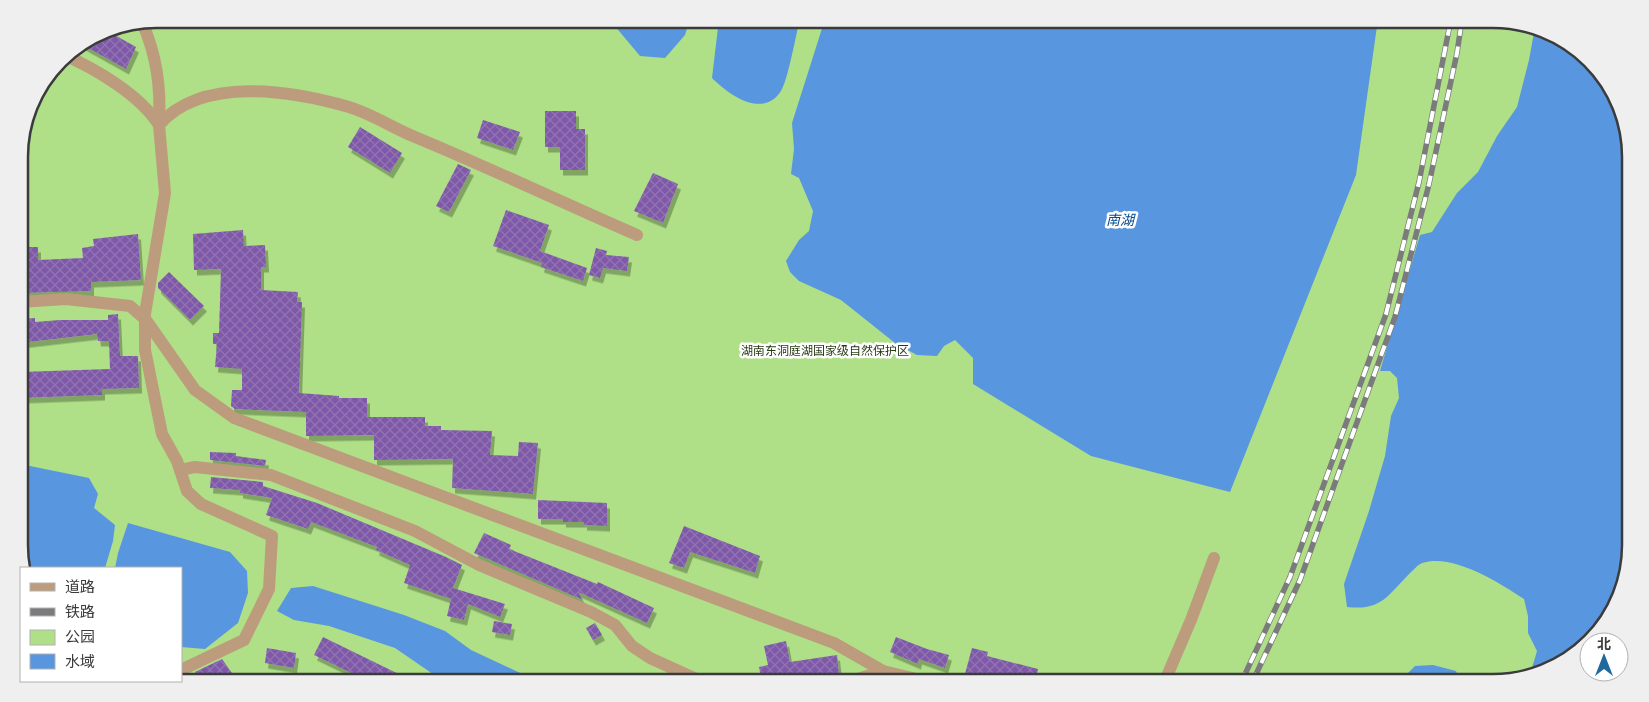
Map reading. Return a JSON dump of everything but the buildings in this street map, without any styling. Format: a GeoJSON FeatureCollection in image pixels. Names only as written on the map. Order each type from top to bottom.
{"type":"FeatureCollection","features":[{"type":"Feature","properties":{"kind":"street"},"geometry":{"type":"LineString","coordinates":[[145,29],[153,48],[161,92],[159,124],[165,193],[146,320],[146,350],[152,390],[162,434],[180,470],[187,491],[201,504],[272,536],[269,589],[244,640],[182,670]]}},
{"type":"Feature","properties":{"kind":"street"},"geometry":{"type":"LineString","coordinates":[[73,59],[87,65],[125,92],[150,112],[159,124]]}},
{"type":"Feature","properties":{"kind":"street"},"geometry":{"type":"LineString","coordinates":[[159,124],[170,111],[198,98],[226,92],[282,93],[351,108],[637,235]]}},
{"type":"Feature","properties":{"kind":"street"},"geometry":{"type":"LineString","coordinates":[[28,301],[66,299],[130,306],[146,320],[195,390],[234,418],[834,643],[883,671],[896,674]]}},
{"type":"Feature","properties":{"kind":"street"},"geometry":{"type":"LineString","coordinates":[[180,470],[195,467],[271,475],[415,531],[479,565],[591,612],[615,625],[632,646],[650,658],[685,674]]}},
{"type":"Feature","properties":{"kind":"street"},"geometry":{"type":"LineString","coordinates":[[1168,674],[1191,620],[1214,558]]}},
{"type":"Feature","properties":{"kind":"street"},"geometry":{"type":"LineString","coordinates":[[873,674],[883,671]]}},
{"type":"Feature","properties":{"kind":"green space","name":"湖南东洞庭湖国家级自然保护区"},"geometry":{"type":"Polygon","coordinates":[[[157,28],[1492,28],[1517,30],[1534,34],[1571,54],[1595,78],[1612,107],[1620,140],[1622,157],[1622,545],[1615,587],[1595,624],[1588,632],[1579,632],[1579,641],[1571,648],[1542,665],[1501,674],[182,674],[182,567],[30,567],[29,562],[29,140],[37,107],[54,78],[65,65],[85,49],[115,34],[157,28]]]}},
{"type":"Feature","properties":{"kind":"water"},"geometry":{"type":"Polygon","coordinates":[[[617,28],[687,28],[685,35],[665,58],[640,56],[617,28]]]}},
{"type":"Feature","properties":{"kind":"water"},"geometry":{"type":"Polygon","coordinates":[[[718,28],[798,28],[784,85],[774,99],[756,104],[746,101],[727,91],[712,78],[718,28]]]}},
{"type":"Feature","properties":{"kind":"water","name":"南湖"},"geometry":{"type":"Polygon","coordinates":[[[822,28],[1377,28],[1356,175],[1230,492],[1091,456],[973,384],[973,358],[955,340],[944,346],[937,356],[917,355],[895,343],[841,300],[799,281],[790,272],[786,261],[799,240],[809,231],[813,211],[799,178],[791,174],[794,149],[792,123],[822,28]]]}},
{"type":"Feature","properties":{"kind":"water"},"geometry":{"type":"Polygon","coordinates":[[[1534,34],[1571,54],[1595,78],[1612,107],[1617,123],[1622,157],[1622,545],[1619,570],[1612,595],[1588,632],[1579,632],[1579,641],[1571,648],[1542,665],[1532,668],[1537,651],[1528,633],[1528,616],[1524,599],[1475,571],[1447,562],[1434,561],[1422,563],[1383,600],[1377,604],[1359,608],[1347,607],[1344,584],[1369,511],[1385,456],[1391,416],[1399,398],[1397,378],[1390,371],[1380,371],[1420,235],[1432,232],[1457,193],[1478,172],[1497,136],[1517,107],[1534,34]]]}},
{"type":"Feature","properties":{"kind":"water"},"geometry":{"type":"Polygon","coordinates":[[[28,466],[89,478],[98,494],[94,508],[115,525],[113,541],[105,567],[30,567],[28,466]]]}},
{"type":"Feature","properties":{"kind":"water"},"geometry":{"type":"Polygon","coordinates":[[[128,523],[230,552],[247,571],[248,593],[238,623],[205,649],[182,647],[182,567],[115,567],[128,523]]]}},
{"type":"Feature","properties":{"kind":"water"},"geometry":{"type":"Polygon","coordinates":[[[313,586],[404,615],[445,631],[471,650],[522,674],[433,674],[395,648],[329,626],[294,620],[277,611],[291,588],[313,586]]]}},
{"type":"Feature","properties":{"kind":"water"},"geometry":{"type":"Polygon","coordinates":[[[1433,665],[1456,671],[1457,674],[1407,674],[1415,666],[1433,665]]]}},
{"type":"Feature","properties":{"kind":"railway"},"geometry":{"type":"LineString","coordinates":[[1245,674],[1290,577],[1386,314],[1419,182],[1449,28]]}},
{"type":"Feature","properties":{"kind":"railway"},"geometry":{"type":"LineString","coordinates":[[1256,674],[1300,580],[1395,317],[1429,184],[1461,28]]}}]}
